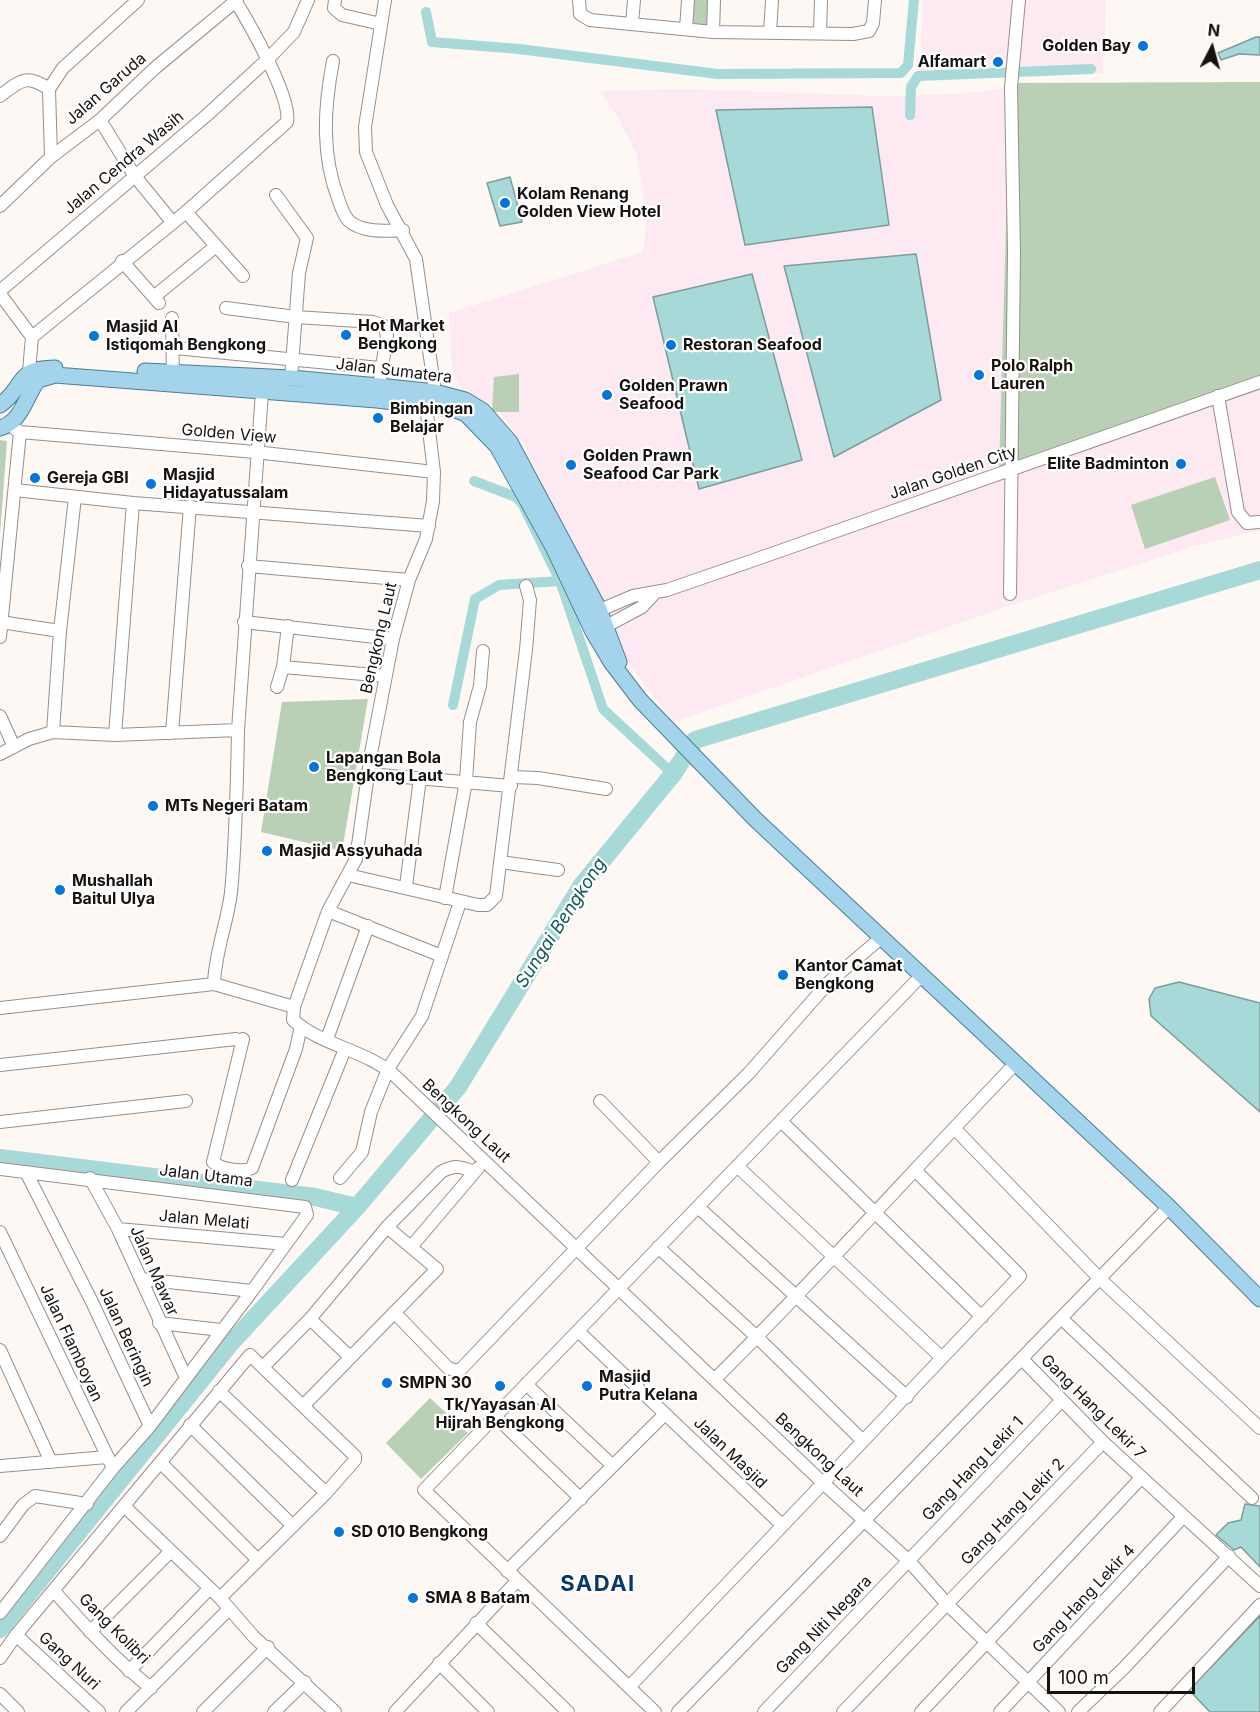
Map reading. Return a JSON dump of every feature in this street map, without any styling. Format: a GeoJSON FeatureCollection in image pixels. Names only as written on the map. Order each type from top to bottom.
{"type":"FeatureCollection","features":[{"type":"Feature","properties":{"kind":"main road","name":"Jalan Sumatera"},"geometry":{"type":"LineString","coordinates":[[29,371],[38,368],[173,378],[262,392],[426,405],[466,414],[497,447],[593,613]]}},
{"type":"Feature","properties":{"kind":"main road"},"geometry":{"type":"LineString","coordinates":[[0,405],[29,371]]}},
{"type":"Feature","properties":{"kind":"main road","name":"Jalan Sumatera"},"geometry":{"type":"LineString","coordinates":[[10,429],[38,380],[44,376],[291,378],[435,392],[457,397],[483,411],[510,442],[629,687],[672,735],[880,938],[1169,1207],[1260,1299]]}},
{"type":"Feature","properties":{"kind":"street"},"geometry":{"type":"LineString","coordinates":[[51,157],[49,89],[63,68],[138,0]]}},
{"type":"Feature","properties":{"kind":"street"},"geometry":{"type":"LineString","coordinates":[[32,337],[122,261],[173,223],[287,122],[286,104],[268,59],[236,0]]}},
{"type":"Feature","properties":{"kind":"street","name":"Jalan Garuda"},"geometry":{"type":"LineString","coordinates":[[0,206],[51,157],[100,120],[171,54],[236,0]]}},
{"type":"Feature","properties":{"kind":"street","name":"Jalan Cendra Wasih"},"geometry":{"type":"LineString","coordinates":[[0,293],[134,175],[207,115],[268,59],[294,32],[308,0]]}},
{"type":"Feature","properties":{"kind":"street"},"geometry":{"type":"LineString","coordinates":[[335,0],[334,8],[342,15],[381,24]]}},
{"type":"Feature","properties":{"kind":"street"},"geometry":{"type":"LineString","coordinates":[[385,0],[364,128],[366,152],[387,205],[403,230],[417,259],[435,392]]}},
{"type":"Feature","properties":{"kind":"street"},"geometry":{"type":"LineString","coordinates":[[569,0],[580,0],[580,14],[585,18],[632,24],[713,32],[861,34],[869,32],[875,0]]}},
{"type":"Feature","properties":{"kind":"street"},"geometry":{"type":"LineString","coordinates":[[632,24],[634,0]]}},
{"type":"Feature","properties":{"kind":"street"},"geometry":{"type":"LineString","coordinates":[[686,29],[688,0]]}},
{"type":"Feature","properties":{"kind":"street"},"geometry":{"type":"LineString","coordinates":[[713,32],[714,0]]}},
{"type":"Feature","properties":{"kind":"street"},"geometry":{"type":"LineString","coordinates":[[770,33],[772,0]]}},
{"type":"Feature","properties":{"kind":"street"},"geometry":{"type":"LineString","coordinates":[[820,33],[821,0]]}},
{"type":"Feature","properties":{"kind":"street"},"geometry":{"type":"LineString","coordinates":[[1010,594],[1014,253],[1012,78],[1018,0]]}},
{"type":"Feature","properties":{"kind":"street"},"geometry":{"type":"LineString","coordinates":[[333,61],[325,113],[326,146],[338,199],[348,220],[356,226],[385,231],[403,230]]}},
{"type":"Feature","properties":{"kind":"street"},"geometry":{"type":"LineString","coordinates":[[0,96],[24,80],[36,80],[49,89]]}},
{"type":"Feature","properties":{"kind":"street"},"geometry":{"type":"LineString","coordinates":[[100,120],[134,175],[173,223]]}},
{"type":"Feature","properties":{"kind":"street"},"geometry":{"type":"LineString","coordinates":[[276,195],[307,238],[299,273],[291,378]]}},
{"type":"Feature","properties":{"kind":"street"},"geometry":{"type":"LineString","coordinates":[[186,212],[243,276]]}},
{"type":"Feature","properties":{"kind":"street"},"geometry":{"type":"LineString","coordinates":[[122,261],[157,300],[216,246]]}},
{"type":"Feature","properties":{"kind":"street"},"geometry":{"type":"LineString","coordinates":[[0,293],[32,337],[29,371]]}},
{"type":"Feature","properties":{"kind":"street"},"geometry":{"type":"LineString","coordinates":[[226,308],[296,317],[373,322],[384,326],[387,335],[380,368],[379,386]]}},
{"type":"Feature","properties":{"kind":"street"},"geometry":{"type":"LineString","coordinates":[[172,318],[175,348],[173,378]]}},
{"type":"Feature","properties":{"kind":"street"},"geometry":{"type":"LineString","coordinates":[[175,348],[292,357],[380,368]]}},
{"type":"Feature","properties":{"kind":"street","name":"Jalan Golden City"},"geometry":{"type":"LineString","coordinates":[[593,613],[633,596],[655,593],[1260,382]]}},
{"type":"Feature","properties":{"kind":"street"},"geometry":{"type":"LineString","coordinates":[[214,984],[216,956],[231,894],[236,830],[238,730],[244,622],[255,452],[262,392]]}},
{"type":"Feature","properties":{"kind":"street"},"geometry":{"type":"LineString","coordinates":[[1218,396],[1238,512],[1246,523],[1260,522]]}},
{"type":"Feature","properties":{"kind":"street","name":"Bengkong Laut"},"geometry":{"type":"LineString","coordinates":[[294,1007],[328,911],[356,860],[368,774],[393,639],[409,580],[429,526],[434,472],[426,405]]}},
{"type":"Feature","properties":{"kind":"street"},"geometry":{"type":"LineString","coordinates":[[0,637],[15,490],[10,429]]}},
{"type":"Feature","properties":{"kind":"street","name":"Golden View"},"geometry":{"type":"LineString","coordinates":[[10,429],[255,452],[434,472]]}},
{"type":"Feature","properties":{"kind":"street"},"geometry":{"type":"LineString","coordinates":[[15,490],[133,503],[429,526]]}},
{"type":"Feature","properties":{"kind":"street"},"geometry":{"type":"LineString","coordinates":[[53,732],[60,631],[75,497]]}},
{"type":"Feature","properties":{"kind":"street"},"geometry":{"type":"LineString","coordinates":[[115,735],[133,503]]}},
{"type":"Feature","properties":{"kind":"street"},"geometry":{"type":"LineString","coordinates":[[172,733],[190,506]]}},
{"type":"Feature","properties":{"kind":"street"},"geometry":{"type":"LineString","coordinates":[[248,566],[409,580]]}},
{"type":"Feature","properties":{"kind":"street"},"geometry":{"type":"LineString","coordinates":[[348,875],[406,886],[460,902],[478,905],[493,901],[499,886],[528,620],[530,595],[526,586]]}},
{"type":"Feature","properties":{"kind":"street","name":"Jalan Golden City"},"geometry":{"type":"LineString","coordinates":[[599,629],[642,607],[655,593]]}},
{"type":"Feature","properties":{"kind":"street"},"geometry":{"type":"LineString","coordinates":[[1,622],[60,631]]}},
{"type":"Feature","properties":{"kind":"street"},"geometry":{"type":"LineString","coordinates":[[244,622],[393,639]]}},
{"type":"Feature","properties":{"kind":"street"},"geometry":{"type":"LineString","coordinates":[[277,687],[284,667],[288,626]]}},
{"type":"Feature","properties":{"kind":"street"},"geometry":{"type":"LineString","coordinates":[[444,898],[466,782],[470,722],[480,687],[483,651]]}},
{"type":"Feature","properties":{"kind":"street"},"geometry":{"type":"LineString","coordinates":[[284,667],[386,676]]}},
{"type":"Feature","properties":{"kind":"street"},"geometry":{"type":"LineString","coordinates":[[0,716],[14,747]]}},
{"type":"Feature","properties":{"kind":"street"},"geometry":{"type":"LineString","coordinates":[[0,753],[53,732],[115,735],[238,730]]}},
{"type":"Feature","properties":{"kind":"street"},"geometry":{"type":"LineString","coordinates":[[368,774],[466,782],[511,781],[538,777],[606,789]]}},
{"type":"Feature","properties":{"kind":"street"},"geometry":{"type":"LineString","coordinates":[[406,886],[420,778]]}},
{"type":"Feature","properties":{"kind":"street"},"geometry":{"type":"LineString","coordinates":[[500,862],[558,870]]}},
{"type":"Feature","properties":{"kind":"street"},"geometry":{"type":"LineString","coordinates":[[340,1178],[362,1152],[371,1112],[388,1069],[422,1016],[460,902]]}},
{"type":"Feature","properties":{"kind":"street"},"geometry":{"type":"LineString","coordinates":[[328,911],[442,956]]}},
{"type":"Feature","properties":{"kind":"street"},"geometry":{"type":"LineString","coordinates":[[327,1039],[368,926]]}},
{"type":"Feature","properties":{"kind":"street"},"geometry":{"type":"LineString","coordinates":[[394,1312],[448,1368],[457,1371],[776,1044],[829,982],[880,938]]}},
{"type":"Feature","properties":{"kind":"street"},"geometry":{"type":"LineString","coordinates":[[655,1712],[424,1490],[921,976]]}},
{"type":"Feature","properties":{"kind":"street"},"geometry":{"type":"LineString","coordinates":[[0,1008],[214,984],[294,1007],[293,1020],[301,1026],[296,1049],[252,1168],[244,1170],[222,1167],[213,1162],[240,1039],[0,1065]]}},
{"type":"Feature","properties":{"kind":"street","name":"Bengkong Laut"},"geometry":{"type":"LineString","coordinates":[[301,1026],[388,1069],[822,1482],[909,1561],[947,1604],[1059,1712]]}},
{"type":"Feature","properties":{"kind":"street"},"geometry":{"type":"LineString","coordinates":[[292,1180],[345,1049]]}},
{"type":"Feature","properties":{"kind":"street"},"geometry":{"type":"LineString","coordinates":[[715,1379],[798,1297],[873,1212],[1016,1063]]}},
{"type":"Feature","properties":{"kind":"street"},"geometry":{"type":"LineString","coordinates":[[0,1122],[186,1101]]}},
{"type":"Feature","properties":{"kind":"street"},"geometry":{"type":"LineString","coordinates":[[600,1101],[659,1162]]}},
{"type":"Feature","properties":{"kind":"street"},"geometry":{"type":"LineString","coordinates":[[781,1121],[982,1317]]}},
{"type":"Feature","properties":{"kind":"street"},"geometry":{"type":"LineString","coordinates":[[954,1128],[1100,1279],[1260,1428]]}},
{"type":"Feature","properties":{"kind":"street"},"geometry":{"type":"LineString","coordinates":[[411,1247],[485,1162]]}},
{"type":"Feature","properties":{"kind":"street"},"geometry":{"type":"LineString","coordinates":[[263,1367],[310,1318],[387,1227],[441,1172],[452,1166],[463,1166],[474,1172]]}},
{"type":"Feature","properties":{"kind":"street"},"geometry":{"type":"LineString","coordinates":[[737,1166],[942,1358]]}},
{"type":"Feature","properties":{"kind":"street","name":"Jalan Utama"},"geometry":{"type":"LineString","coordinates":[[0,1169],[299,1204],[304,1207],[307,1215],[150,1426]]}},
{"type":"Feature","properties":{"kind":"street"},"geometry":{"type":"LineString","coordinates":[[630,1686],[862,1440],[907,1397],[1020,1274],[915,1170]]}},
{"type":"Feature","properties":{"kind":"street","name":"Jalan Beringin"},"geometry":{"type":"LineString","coordinates":[[26,1172],[92,1302],[150,1426]]}},
{"type":"Feature","properties":{"kind":"street","name":"Jalan Mawar"},"geometry":{"type":"LineString","coordinates":[[90,1178],[118,1229],[186,1378]]}},
{"type":"Feature","properties":{"kind":"street"},"geometry":{"type":"LineString","coordinates":[[698,1207],[907,1397]]}},
{"type":"Feature","properties":{"kind":"street"},"geometry":{"type":"LineString","coordinates":[[678,1712],[867,1521],[1169,1207]]}},
{"type":"Feature","properties":{"kind":"street"},"geometry":{"type":"LineString","coordinates":[[303,1406],[437,1269],[387,1227]]}},
{"type":"Feature","properties":{"kind":"street","name":"Jalan Melati"},"geometry":{"type":"LineString","coordinates":[[118,1229],[286,1244]]}},
{"type":"Feature","properties":{"kind":"street","name":"Jalan Flamboyan"},"geometry":{"type":"LineString","coordinates":[[0,1232],[110,1462]]}},
{"type":"Feature","properties":{"kind":"street"},"geometry":{"type":"LineString","coordinates":[[658,1247],[758,1338],[862,1440]]}},
{"type":"Feature","properties":{"kind":"street"},"geometry":{"type":"LineString","coordinates":[[141,1279],[252,1291]]}},
{"type":"Feature","properties":{"kind":"street"},"geometry":{"type":"LineString","coordinates":[[310,1318],[350,1357]]}},
{"type":"Feature","properties":{"kind":"street"},"geometry":{"type":"LineString","coordinates":[[1061,1318],[1252,1498]]}},
{"type":"Feature","properties":{"kind":"street"},"geometry":{"type":"LineString","coordinates":[[159,1323],[221,1330]]}},
{"type":"Feature","properties":{"kind":"street","name":"Jalan Masjid"},"geometry":{"type":"LineString","coordinates":[[578,1331],[782,1525]]}},
{"type":"Feature","properties":{"kind":"street"},"geometry":{"type":"LineString","coordinates":[[0,1350],[51,1462]]}},
{"type":"Feature","properties":{"kind":"street"},"geometry":{"type":"LineString","coordinates":[[0,1658],[16,1635],[161,1463],[189,1425],[248,1355],[355,1457],[326,1493],[220,1598]]}},
{"type":"Feature","properties":{"kind":"street","name":"Gang Hang Lekir 7"},"geometry":{"type":"LineString","coordinates":[[1022,1359],[1103,1442],[1260,1586]]}},
{"type":"Feature","properties":{"kind":"street"},"geometry":{"type":"LineString","coordinates":[[526,1384],[614,1466]]}},
{"type":"Feature","properties":{"kind":"street"},"geometry":{"type":"LineString","coordinates":[[219,1391],[326,1493]]}},
{"type":"Feature","properties":{"kind":"street","name":"Gang Hang Lekir 1"},"geometry":{"type":"LineString","coordinates":[[909,1561],[1062,1400]]}},
{"type":"Feature","properties":{"kind":"street"},"geometry":{"type":"LineString","coordinates":[[507,1571],[665,1414]]}},
{"type":"Feature","properties":{"kind":"street"},"geometry":{"type":"LineString","coordinates":[[495,1416],[582,1499]]}},
{"type":"Feature","properties":{"kind":"street"},"geometry":{"type":"LineString","coordinates":[[189,1425],[293,1526]]}},
{"type":"Feature","properties":{"kind":"street"},"geometry":{"type":"LineString","coordinates":[[0,1613],[87,1504],[110,1462],[150,1426]]}},
{"type":"Feature","properties":{"kind":"street","name":"Gang Hang Lekir 2"},"geometry":{"type":"LineString","coordinates":[[843,1712],[1103,1442]]}},
{"type":"Feature","properties":{"kind":"street"},"geometry":{"type":"LineString","coordinates":[[0,1466],[51,1462],[110,1462]]}},
{"type":"Feature","properties":{"kind":"street"},"geometry":{"type":"LineString","coordinates":[[161,1463],[258,1560]]}},
{"type":"Feature","properties":{"kind":"street"},"geometry":{"type":"LineString","coordinates":[[921,1712],[988,1644],[1141,1478]]}},
{"type":"Feature","properties":{"kind":"street"},"geometry":{"type":"LineString","coordinates":[[0,1536],[22,1505],[35,1496],[87,1504]]}},
{"type":"Feature","properties":{"kind":"street"},"geometry":{"type":"LineString","coordinates":[[124,1506],[335,1712]]}},
{"type":"Feature","properties":{"kind":"street","name":"Gang Hang Lekir 4"},"geometry":{"type":"LineString","coordinates":[[1000,1712],[1184,1516]]}},
{"type":"Feature","properties":{"kind":"street"},"geometry":{"type":"LineString","coordinates":[[90,1632],[171,1551]]}},
{"type":"Feature","properties":{"kind":"street"},"geometry":{"type":"LineString","coordinates":[[1078,1712],[1124,1668],[1229,1556]]}},
{"type":"Feature","properties":{"kind":"street","name":"Gang Niti Negara"},"geometry":{"type":"LineString","coordinates":[[764,1712],[909,1561]]}},
{"type":"Feature","properties":{"kind":"street"},"geometry":{"type":"LineString","coordinates":[[394,1712],[517,1581]]}},
{"type":"Feature","properties":{"kind":"street"},"geometry":{"type":"LineString","coordinates":[[129,1671],[208,1589]]}},
{"type":"Feature","properties":{"kind":"street","name":"Gang Kolibri"},"geometry":{"type":"LineString","coordinates":[[54,1591],[90,1632],[129,1671],[152,1689]]}},
{"type":"Feature","properties":{"kind":"street"},"geometry":{"type":"LineString","coordinates":[[1160,1712],[1260,1605]]}},
{"type":"Feature","properties":{"kind":"street"},"geometry":{"type":"LineString","coordinates":[[126,1712],[152,1689],[229,1609]]}},
{"type":"Feature","properties":{"kind":"street"},"geometry":{"type":"LineString","coordinates":[[476,1623],[568,1712]]}},
{"type":"Feature","properties":{"kind":"street","name":"Gang Nuri"},"geometry":{"type":"LineString","coordinates":[[16,1635],[99,1712]]}},
{"type":"Feature","properties":{"kind":"street"},"geometry":{"type":"LineString","coordinates":[[203,1712],[268,1647]]}},
{"type":"Feature","properties":{"kind":"street"},"geometry":{"type":"LineString","coordinates":[[439,1663],[488,1712]]}},
{"type":"Feature","properties":{"kind":"street"},"geometry":{"type":"LineString","coordinates":[[274,1712],[305,1682]]}},
{"type":"Feature","properties":{"kind":"street"},"geometry":{"type":"LineString","coordinates":[[0,1694],[18,1712]]}},
{"type":"Feature","properties":{"kind":"shaded area"},"geometry":{"type":"Polygon","coordinates":[[[923,0],[1106,0],[1103,73],[920,72],[923,0]]]}},
{"type":"Feature","properties":{"kind":"shaded area"},"geometry":{"type":"Polygon","coordinates":[[[1009,88],[1260,88],[1260,530],[1194,546],[1012,605],[673,722],[625,659],[524,445],[496,407],[461,390],[452,368],[449,313],[643,252],[647,217],[636,153],[618,118],[599,91],[682,89],[882,96],[959,94],[1009,88]]]}},
{"type":"Feature","properties":{"kind":"green space"},"geometry":{"type":"Polygon","coordinates":[[[693,0],[709,0],[708,33],[692,32],[693,0]]]}},
{"type":"Feature","properties":{"kind":"green space"},"geometry":{"type":"Polygon","coordinates":[[[1260,82],[1260,379],[999,471],[1010,83],[1260,82]]]}},
{"type":"Feature","properties":{"kind":"green space"},"geometry":{"type":"Polygon","coordinates":[[[519,374],[519,412],[492,412],[494,377],[519,374]]]}},
{"type":"Feature","properties":{"kind":"green space"},"geometry":{"type":"Polygon","coordinates":[[[0,440],[7,441],[0,534],[0,440]]]}},
{"type":"Feature","properties":{"kind":"green space"},"geometry":{"type":"Polygon","coordinates":[[[1215,477],[1230,520],[1145,549],[1131,505],[1215,477]]]}},
{"type":"Feature","properties":{"kind":"green space","name":"Lapangan Bola Bengkong Laut"},"geometry":{"type":"Polygon","coordinates":[[[368,699],[342,851],[261,832],[282,702],[368,699]]]}},
{"type":"Feature","properties":{"kind":"green space"},"geometry":{"type":"Polygon","coordinates":[[[430,1398],[468,1433],[421,1479],[386,1443],[430,1398]]]}},
{"type":"Feature","properties":{"kind":"water"},"geometry":{"type":"Polygon","coordinates":[[[1260,37],[1260,55],[1239,54],[1221,60],[1218,53],[1260,37]]]}},
{"type":"Feature","properties":{"kind":"water"},"geometry":{"type":"Polygon","coordinates":[[[872,107],[889,225],[745,245],[716,110],[872,107]]]}},
{"type":"Feature","properties":{"kind":"water","name":"Kolam Renang Golden View Hotel"},"geometry":{"type":"Polygon","coordinates":[[[510,177],[522,222],[500,226],[487,183],[510,177]]]}},
{"type":"Feature","properties":{"kind":"water"},"geometry":{"type":"Polygon","coordinates":[[[916,254],[941,400],[834,457],[784,266],[916,254]]]}},
{"type":"Feature","properties":{"kind":"water"},"geometry":{"type":"Polygon","coordinates":[[[752,274],[802,460],[699,489],[653,297],[752,274]]]}},
{"type":"Feature","properties":{"kind":"water"},"geometry":{"type":"Polygon","coordinates":[[[1179,982],[1260,1003],[1260,1112],[1151,1016],[1149,999],[1155,988],[1179,982]]]}},
{"type":"Feature","properties":{"kind":"water"},"geometry":{"type":"Polygon","coordinates":[[[1245,1504],[1260,1506],[1260,1567],[1241,1547],[1234,1550],[1216,1535],[1228,1523],[1241,1520],[1245,1504]]]}},
{"type":"Feature","properties":{"kind":"water"},"geometry":{"type":"Polygon","coordinates":[[[1260,1616],[1260,1712],[1210,1712],[1189,1690],[1260,1616]]]}},
{"type":"Feature","properties":{"kind":"waterway"},"geometry":{"type":"LineString","coordinates":[[426,12],[432,42],[519,49],[718,74],[901,73],[908,65],[914,0]]}},
{"type":"Feature","properties":{"kind":"waterway"},"geometry":{"type":"LineString","coordinates":[[910,115],[911,87],[918,76],[1091,69]]}},
{"type":"Feature","properties":{"kind":"waterway"},"geometry":{"type":"LineString","coordinates":[[474,481],[516,497],[523,505],[560,581]]}},
{"type":"Feature","properties":{"kind":"waterway","name":"Sungai Bengkong"},"geometry":{"type":"LineString","coordinates":[[0,1629],[230,1344],[357,1207],[458,1087],[582,885],[673,774],[695,740],[1260,570]]}},
{"type":"Feature","properties":{"kind":"waterway"},"geometry":{"type":"LineString","coordinates":[[453,705],[475,599],[499,585],[560,581],[603,709],[673,774]]}},
{"type":"Feature","properties":{"kind":"waterway"},"geometry":{"type":"LineString","coordinates":[[0,1158],[315,1197],[357,1207]]}},
{"type":"Feature","properties":{"kind":"place","name":"Golden Bay"},"geometry":{"type":"Point","coordinates":[1143,46]}},
{"type":"Feature","properties":{"kind":"place","name":"Alfamart"},"geometry":{"type":"Point","coordinates":[998,62]}},
{"type":"Feature","properties":{"kind":"place","name":"Kolam Renang Golden View Hotel"},"geometry":{"type":"Point","coordinates":[505,203]}},
{"type":"Feature","properties":{"kind":"place","name":"Hot Market Bengkong"},"geometry":{"type":"Point","coordinates":[346,335]}},
{"type":"Feature","properties":{"kind":"place","name":"Masjid Al Istiqomah Bengkong"},"geometry":{"type":"Point","coordinates":[94,336]}},
{"type":"Feature","properties":{"kind":"place","name":"Restoran Seafood"},"geometry":{"type":"Point","coordinates":[671,345]}},
{"type":"Feature","properties":{"kind":"place","name":"Polo Ralph Lauren"},"geometry":{"type":"Point","coordinates":[979,375]}},
{"type":"Feature","properties":{"kind":"place","name":"Golden Prawn Seafood"},"geometry":{"type":"Point","coordinates":[607,395]}},
{"type":"Feature","properties":{"kind":"place","name":"Bimbingan Belajar"},"geometry":{"type":"Point","coordinates":[378,418]}},
{"type":"Feature","properties":{"kind":"place","name":"Elite Badminton"},"geometry":{"type":"Point","coordinates":[1181,464]}},
{"type":"Feature","properties":{"kind":"place","name":"Golden Prawn Seafood Car Park"},"geometry":{"type":"Point","coordinates":[571,465]}},
{"type":"Feature","properties":{"kind":"place","name":"Gereja GBI"},"geometry":{"type":"Point","coordinates":[35,478]}},
{"type":"Feature","properties":{"kind":"place","name":"Masjid Hidayatussalam"},"geometry":{"type":"Point","coordinates":[151,484]}},
{"type":"Feature","properties":{"kind":"place","name":"Lapangan Bola Bengkong Laut"},"geometry":{"type":"Point","coordinates":[314,767]}},
{"type":"Feature","properties":{"kind":"place","name":"MTs Negeri Batam"},"geometry":{"type":"Point","coordinates":[153,806]}},
{"type":"Feature","properties":{"kind":"place","name":"Masjid Assyuhada"},"geometry":{"type":"Point","coordinates":[267,851]}},
{"type":"Feature","properties":{"kind":"place","name":"Mushallah Baitul Ulya"},"geometry":{"type":"Point","coordinates":[60,890]}},
{"type":"Feature","properties":{"kind":"place","name":"Kantor Camat Bengkong"},"geometry":{"type":"Point","coordinates":[783,975]}},
{"type":"Feature","properties":{"kind":"place","name":"SMPN 30"},"geometry":{"type":"Point","coordinates":[387,1383]}},
{"type":"Feature","properties":{"kind":"place","name":"Tk/Yayasan Al Hijrah Bengkong"},"geometry":{"type":"Point","coordinates":[500,1386]}},
{"type":"Feature","properties":{"kind":"place","name":"Masjid Putra Kelana"},"geometry":{"type":"Point","coordinates":[587,1386]}},
{"type":"Feature","properties":{"kind":"place","name":"SD 010 Bengkong"},"geometry":{"type":"Point","coordinates":[339,1532]}},
{"type":"Feature","properties":{"kind":"place","name":"SMA 8 Batam"},"geometry":{"type":"Point","coordinates":[413,1598]}},
{"type":"Feature","properties":{"kind":"district","name":"SADAI"},"geometry":{"type":"Point","coordinates":[598,1584]}}]}
